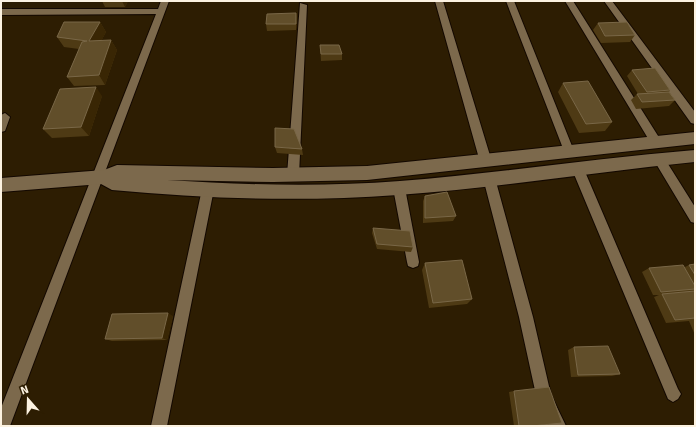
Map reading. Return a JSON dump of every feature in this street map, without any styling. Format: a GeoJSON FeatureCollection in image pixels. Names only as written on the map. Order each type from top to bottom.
{"type":"FeatureCollection","features":[{"type":"Feature","properties":{"kind":"main road"},"geometry":{"type":"LineString","coordinates":[[100,177],[112,183],[208,189],[309,191],[399,188],[488,170],[569,151],[695,138]]}},
{"type":"Feature","properties":{"kind":"main road"},"geometry":{"type":"LineString","coordinates":[[1,185],[100,177],[117,172],[293,175],[488,170],[576,167],[695,156]]}},
{"type":"Feature","properties":{"kind":"street"},"geometry":{"type":"LineString","coordinates":[[439,1],[488,170],[550,416],[558,426]]}},
{"type":"Feature","properties":{"kind":"street"},"geometry":{"type":"LineString","coordinates":[[510,1],[569,151]]}},
{"type":"Feature","properties":{"kind":"street"},"geometry":{"type":"LineString","coordinates":[[569,1],[656,142]]}},
{"type":"Feature","properties":{"kind":"street"},"geometry":{"type":"LineString","coordinates":[[608,1],[695,120]]}},
{"type":"Feature","properties":{"kind":"street"},"geometry":{"type":"LineString","coordinates":[[293,175],[304,5]]}},
{"type":"Feature","properties":{"kind":"street"},"geometry":{"type":"LineString","coordinates":[[1,12],[163,6],[100,177],[2,426]]}},
{"type":"Feature","properties":{"kind":"street"},"geometry":{"type":"LineString","coordinates":[[1,128],[5,117]]}},
{"type":"Feature","properties":{"kind":"street"},"geometry":{"type":"LineString","coordinates":[[659,159],[695,218]]}},
{"type":"Feature","properties":{"kind":"street"},"geometry":{"type":"LineString","coordinates":[[576,167],[673,394]]}},
{"type":"Feature","properties":{"kind":"street"},"geometry":{"type":"LineString","coordinates":[[399,188],[413,262]]}},
{"type":"Feature","properties":{"kind":"street"},"geometry":{"type":"LineString","coordinates":[[159,426],[208,189]]}},
{"type":"Feature","properties":{"kind":"building"},"geometry":{"type":"Polygon","coordinates":[[[296,13],[296,24],[266,24],[267,14],[296,13]]]}},
{"type":"Feature","properties":{"kind":"building"},"geometry":{"type":"Polygon","coordinates":[[[64,22],[100,22],[89,41],[111,40],[99,75],[67,77],[82,42],[87,41],[57,37],[64,22]]]}},
{"type":"Feature","properties":{"kind":"building"},"geometry":{"type":"Polygon","coordinates":[[[627,22],[635,35],[605,36],[598,23],[627,22]]]}},
{"type":"Feature","properties":{"kind":"building"},"geometry":{"type":"Polygon","coordinates":[[[320,45],[339,45],[342,54],[321,54],[320,45]]]}},
{"type":"Feature","properties":{"kind":"building"},"geometry":{"type":"Polygon","coordinates":[[[655,68],[670,90],[647,92],[632,70],[655,68]]]}},
{"type":"Feature","properties":{"kind":"building"},"geometry":{"type":"Polygon","coordinates":[[[588,81],[612,122],[586,124],[563,83],[588,81]]]}},
{"type":"Feature","properties":{"kind":"building"},"geometry":{"type":"Polygon","coordinates":[[[96,87],[81,127],[43,129],[60,89],[96,87]]]}},
{"type":"Feature","properties":{"kind":"building"},"geometry":{"type":"Polygon","coordinates":[[[669,92],[675,100],[642,102],[637,94],[669,92]]]}},
{"type":"Feature","properties":{"kind":"building"},"geometry":{"type":"Polygon","coordinates":[[[275,128],[294,129],[302,149],[275,147],[275,128]]]}},
{"type":"Feature","properties":{"kind":"building"},"geometry":{"type":"Polygon","coordinates":[[[447,192],[456,216],[425,218],[425,196],[447,192]]]}},
{"type":"Feature","properties":{"kind":"building"},"geometry":{"type":"Polygon","coordinates":[[[373,228],[410,231],[413,247],[377,244],[373,228]]]}},
{"type":"Feature","properties":{"kind":"building"},"geometry":{"type":"Polygon","coordinates":[[[462,260],[472,299],[433,303],[425,263],[462,260]]]}},
{"type":"Feature","properties":{"kind":"building"},"geometry":{"type":"Polygon","coordinates":[[[695,264],[695,275],[689,265],[695,264]]]}},
{"type":"Feature","properties":{"kind":"building"},"geometry":{"type":"Polygon","coordinates":[[[683,265],[695,286],[695,289],[661,292],[649,268],[683,265]]]}},
{"type":"Feature","properties":{"kind":"building"},"geometry":{"type":"Polygon","coordinates":[[[695,291],[695,318],[675,320],[662,294],[695,291]]]}},
{"type":"Feature","properties":{"kind":"building"},"geometry":{"type":"Polygon","coordinates":[[[168,313],[162,338],[105,339],[112,314],[168,313]]]}},
{"type":"Feature","properties":{"kind":"building"},"geometry":{"type":"Polygon","coordinates":[[[608,346],[620,374],[578,375],[574,347],[608,346]]]}},
{"type":"Feature","properties":{"kind":"building"},"geometry":{"type":"Polygon","coordinates":[[[549,387],[562,423],[519,426],[514,391],[549,387]]]}}]}
